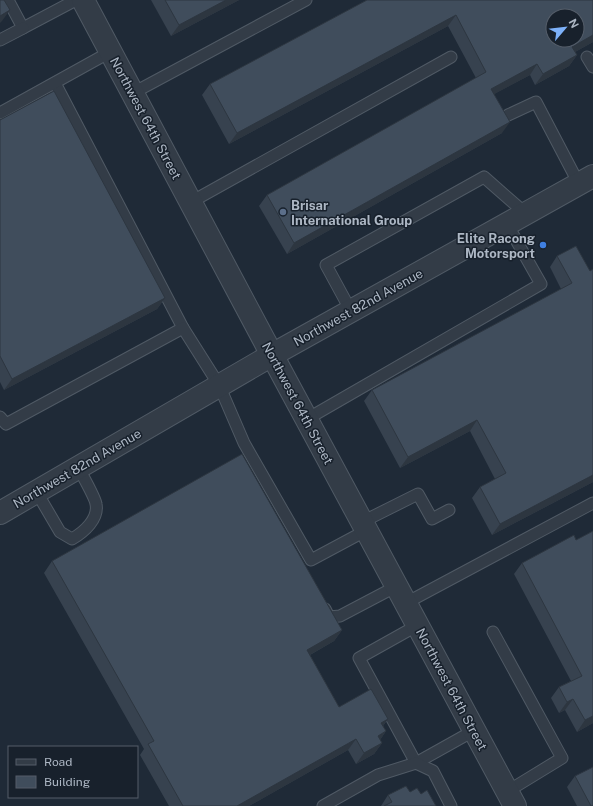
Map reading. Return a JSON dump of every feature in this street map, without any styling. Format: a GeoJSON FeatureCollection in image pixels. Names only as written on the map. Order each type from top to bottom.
{"type":"FeatureCollection","features":[{"type":"Feature","properties":{"kind":"street","name":"Northwest 64th Street"},"geometry":{"type":"LineString","coordinates":[[83,0],[272,355],[512,799]]}},
{"type":"Feature","properties":{"kind":"street","name":"Northwest 82nd Avenue"},"geometry":{"type":"LineString","coordinates":[[0,513],[272,355],[586,180]]}},
{"type":"Feature","properties":{"kind":"lane"},"geometry":{"type":"LineString","coordinates":[[8,0],[23,28]]}},
{"type":"Feature","properties":{"kind":"lane"},"geometry":{"type":"LineString","coordinates":[[0,40],[76,0]]}},
{"type":"Feature","properties":{"kind":"lane"},"geometry":{"type":"LineString","coordinates":[[133,93],[306,0]]}},
{"type":"Feature","properties":{"kind":"lane"},"geometry":{"type":"LineString","coordinates":[[0,113],[110,52]]}},
{"type":"Feature","properties":{"kind":"lane"},"geometry":{"type":"LineString","coordinates":[[587,56],[593,67]]}},
{"type":"Feature","properties":{"kind":"lane"},"geometry":{"type":"LineString","coordinates":[[191,202],[451,57]]}},
{"type":"Feature","properties":{"kind":"lane"},"geometry":{"type":"LineString","coordinates":[[54,83],[183,328],[220,385],[244,443],[311,560]]}},
{"type":"Feature","properties":{"kind":"lane"},"geometry":{"type":"LineString","coordinates":[[508,115],[536,102],[586,180]]}},
{"type":"Feature","properties":{"kind":"lane"},"geometry":{"type":"LineString","coordinates":[[351,311],[326,265],[484,177],[525,214]]}},
{"type":"Feature","properties":{"kind":"lane"},"geometry":{"type":"LineString","coordinates":[[307,419],[541,284],[506,224]]}},
{"type":"Feature","properties":{"kind":"lane"},"geometry":{"type":"LineString","coordinates":[[0,417],[6,424],[183,328]]}},
{"type":"Feature","properties":{"kind":"lane"},"geometry":{"type":"LineString","coordinates":[[36,492],[60,532],[72,539],[83,532],[94,518],[96,504],[78,467]]}},
{"type":"Feature","properties":{"kind":"lane"},"geometry":{"type":"LineString","coordinates":[[307,571],[311,560],[418,494],[432,519],[449,510]]}},
{"type":"Feature","properties":{"kind":"lane"},"geometry":{"type":"LineString","coordinates":[[318,597],[329,617],[340,616],[401,594],[593,503]]}},
{"type":"Feature","properties":{"kind":"lane"},"geometry":{"type":"LineString","coordinates":[[418,625],[359,658],[416,763],[432,771],[451,806]]}},
{"type":"Feature","properties":{"kind":"lane"},"geometry":{"type":"LineString","coordinates":[[494,632],[562,758],[512,799]]}},
{"type":"Feature","properties":{"kind":"lane"},"geometry":{"type":"LineString","coordinates":[[323,806],[378,775],[416,763],[475,730]]}},
{"type":"Feature","properties":{"kind":"building"},"geometry":{"type":"Polygon","coordinates":[[[0,0],[4,0],[10,10],[0,16],[0,0]]]}},
{"type":"Feature","properties":{"kind":"building"},"geometry":{"type":"Polygon","coordinates":[[[165,0],[226,0],[179,25],[165,0]]]}},
{"type":"Feature","properties":{"kind":"building"},"geometry":{"type":"Polygon","coordinates":[[[367,0],[593,0],[593,35],[585,40],[585,8],[545,8],[545,48],[573,48],[577,55],[543,74],[537,64],[491,89],[510,122],[294,243],[267,195],[486,72],[456,15],[237,133],[210,84],[367,0]]]}},
{"type":"Feature","properties":{"kind":"building"},"geometry":{"type":"Polygon","coordinates":[[[54,91],[165,298],[12,379],[0,356],[0,120],[54,91]]]}},
{"type":"Feature","properties":{"kind":"building"},"geometry":{"type":"Polygon","coordinates":[[[576,246],[590,271],[593,269],[593,475],[500,524],[480,487],[506,473],[477,420],[408,457],[372,390],[572,283],[557,256],[576,246]]]}},
{"type":"Feature","properties":{"kind":"building"},"geometry":{"type":"Polygon","coordinates":[[[242,454],[342,630],[307,650],[339,707],[371,689],[388,719],[381,723],[386,731],[378,736],[382,743],[364,753],[356,739],[237,806],[183,806],[148,744],[154,741],[52,561],[242,454]]]}},
{"type":"Feature","properties":{"kind":"building"},"geometry":{"type":"Polygon","coordinates":[[[593,531],[593,716],[585,720],[573,699],[567,702],[559,687],[582,676],[522,563],[574,535],[576,540],[593,531]]]}},
{"type":"Feature","properties":{"kind":"building"},"geometry":{"type":"Polygon","coordinates":[[[593,767],[593,806],[591,806],[575,776],[593,767]]]}},
{"type":"Feature","properties":{"kind":"building"},"geometry":{"type":"Polygon","coordinates":[[[406,786],[410,792],[417,788],[421,794],[427,790],[436,806],[384,806],[392,802],[388,795],[406,786]]]}},
{"type":"Feature","properties":{"kind":"place","name":"Brisar International Group"},"geometry":{"type":"Point","coordinates":[283,212]}},
{"type":"Feature","properties":{"kind":"place","name":"Elite Racong Motorsport"},"geometry":{"type":"Point","coordinates":[543,245]}}]}
